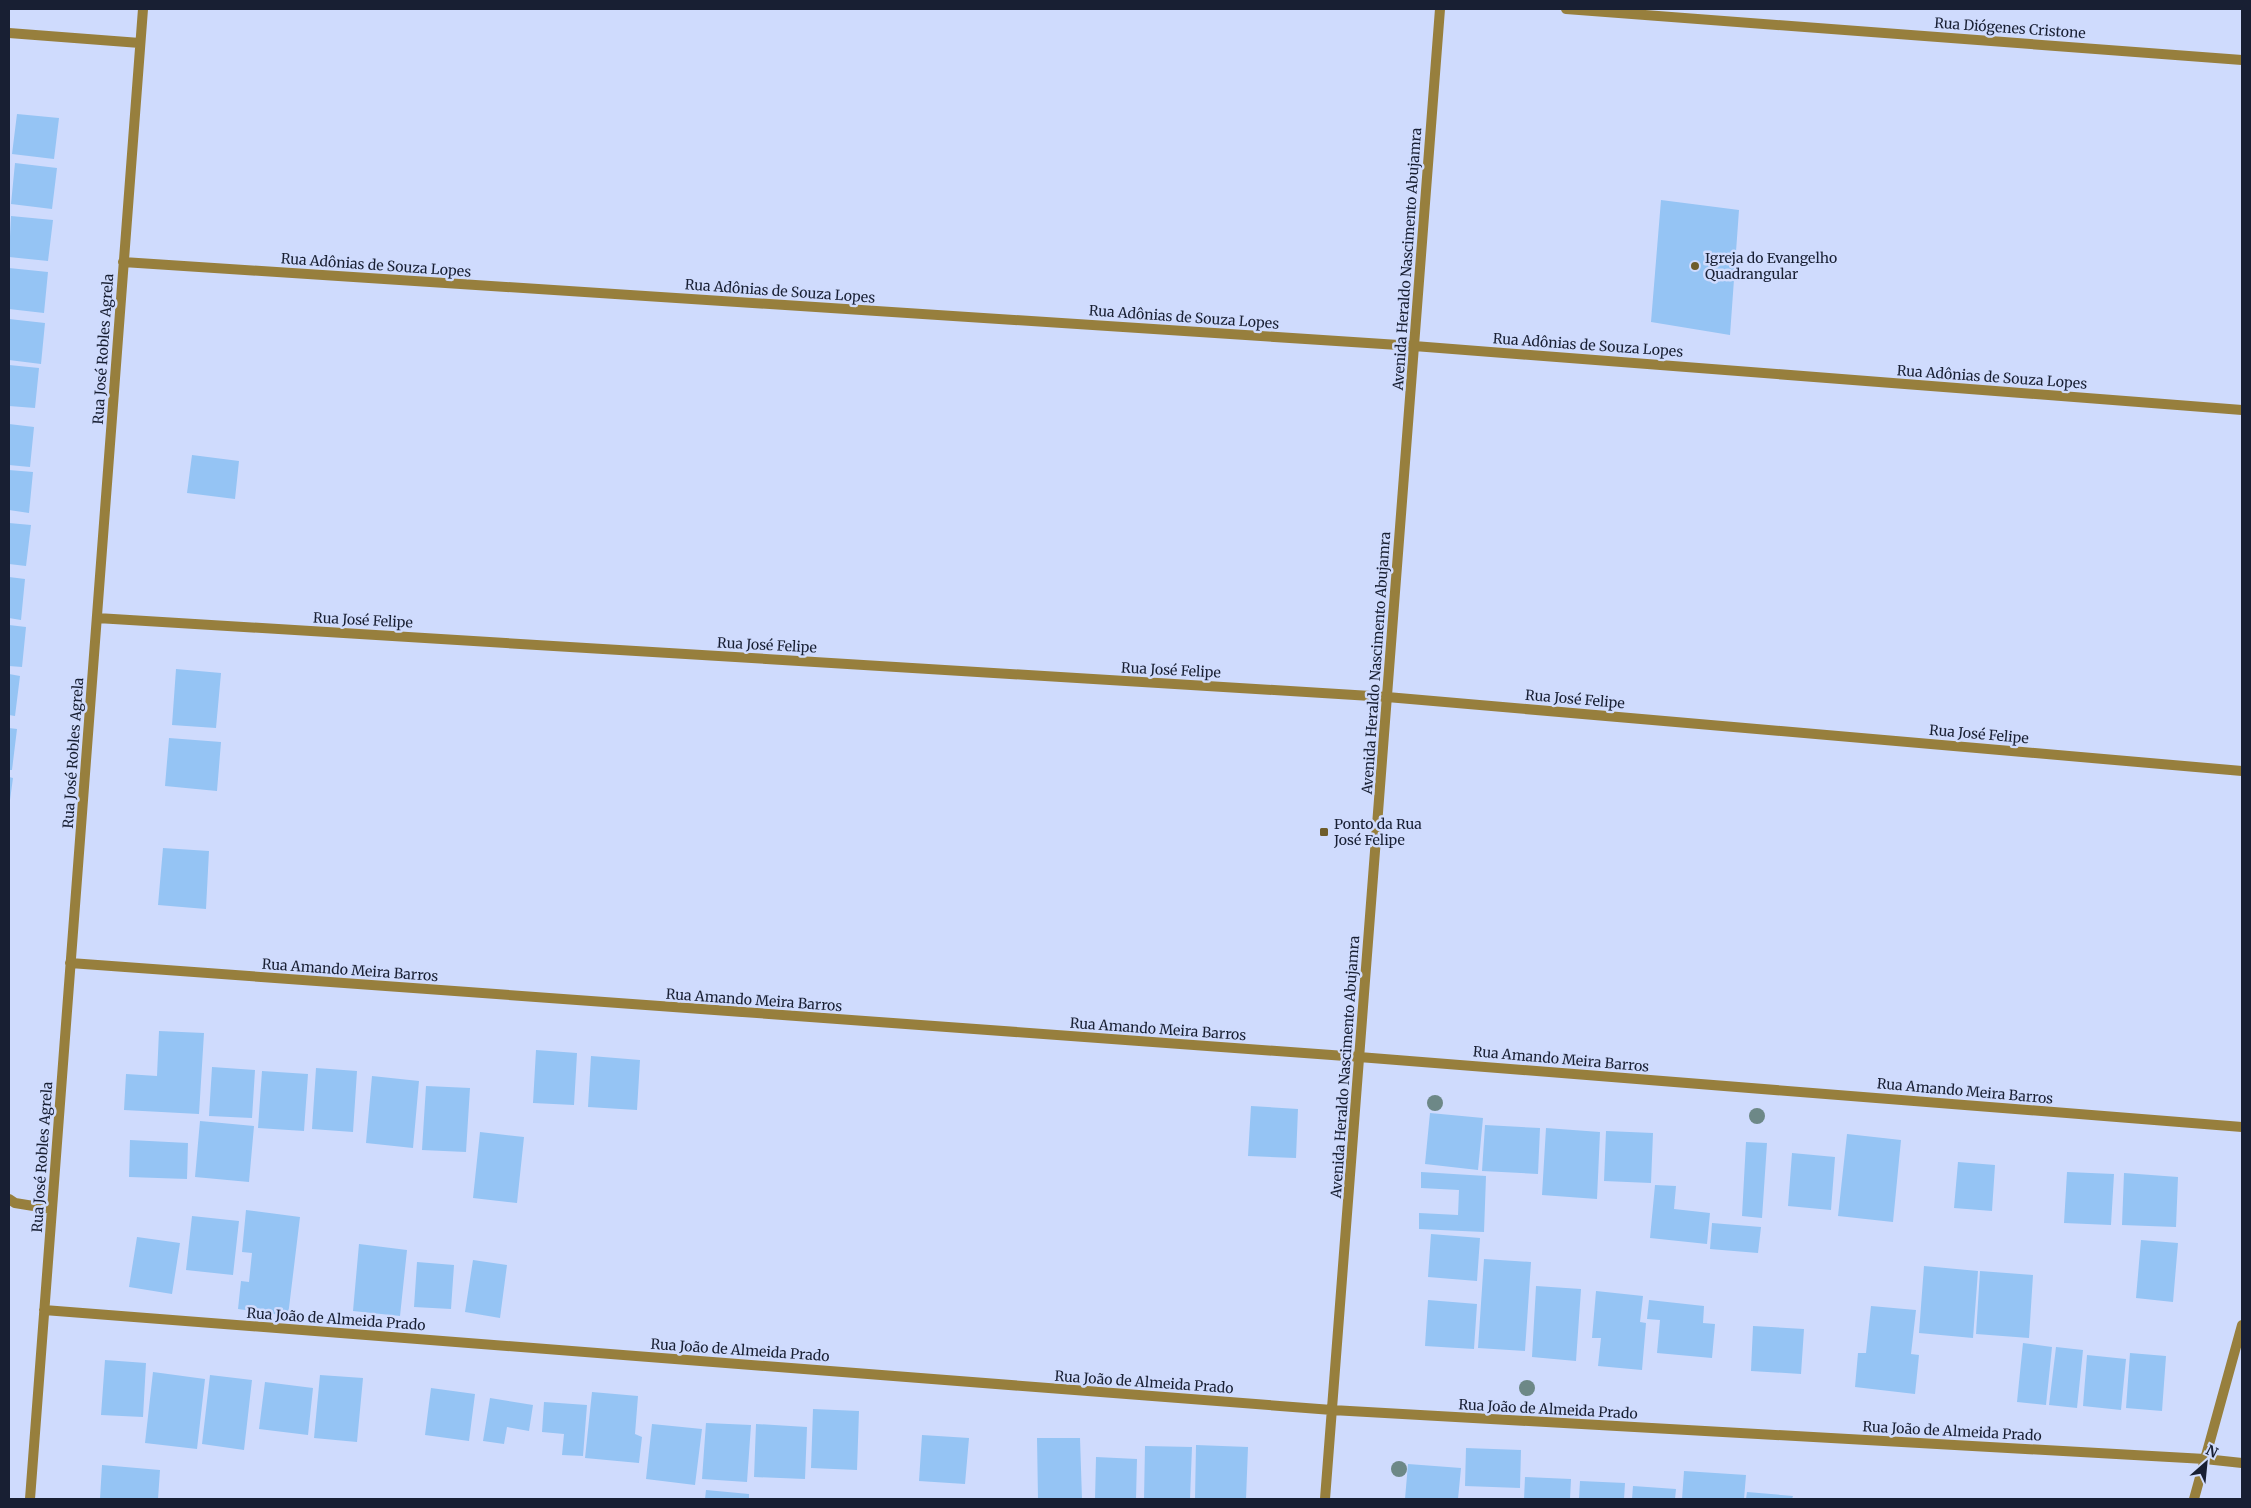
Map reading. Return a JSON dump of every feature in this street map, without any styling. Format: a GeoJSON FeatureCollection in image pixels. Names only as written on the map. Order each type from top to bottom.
{"type":"FeatureCollection","features":[{"type":"Feature","properties":{"kind":"street","name":"Rua José Robles Agrela"},"geometry":{"type":"LineString","coordinates":[[30,1499],[143,9]]}},
{"type":"Feature","properties":{"kind":"street","name":"Avenida Heraldo Nascimento Abujamra"},"geometry":{"type":"LineString","coordinates":[[1325,1499],[1440,9]]}},
{"type":"Feature","properties":{"kind":"street","name":"Rua Diógenes Cristone"},"geometry":{"type":"LineString","coordinates":[[1566,9],[2242,60]]}},
{"type":"Feature","properties":{"kind":"street"},"geometry":{"type":"LineString","coordinates":[[9,33],[140,43]]}},
{"type":"Feature","properties":{"kind":"street","name":"Rua Adônias de Souza Lopes"},"geometry":{"type":"LineString","coordinates":[[123,262],[1414,346],[2242,410]]}},
{"type":"Feature","properties":{"kind":"street","name":"Rua José Felipe"},"geometry":{"type":"LineString","coordinates":[[97,618],[1387,697],[2242,771]]}},
{"type":"Feature","properties":{"kind":"street","name":"Rua Amando Meira Barros"},"geometry":{"type":"LineString","coordinates":[[70,963],[1360,1057],[2242,1127]]}},
{"type":"Feature","properties":{"kind":"street"},"geometry":{"type":"LineString","coordinates":[[9,1199],[15,1203],[52,1210]]}},
{"type":"Feature","properties":{"kind":"street","name":"Rua João de Almeida Prado"},"geometry":{"type":"LineString","coordinates":[[44,1310],[1332,1410],[2205,1459],[2242,1463]]}},
{"type":"Feature","properties":{"kind":"street"},"geometry":{"type":"LineString","coordinates":[[2194,1499],[2242,1325]]}},
{"type":"Feature","properties":{"kind":"building"},"geometry":{"type":"Polygon","coordinates":[[[17,114],[59,118],[54,159],[12,154],[17,114]]]}},
{"type":"Feature","properties":{"kind":"building"},"geometry":{"type":"Polygon","coordinates":[[[15,163],[57,168],[52,209],[11,204],[15,163]]]}},
{"type":"Feature","properties":{"kind":"building","name":"Igreja do Evangelho Quadrangular"},"geometry":{"type":"Polygon","coordinates":[[[1661,200],[1739,210],[1730,335],[1651,322],[1661,200]]]}},
{"type":"Feature","properties":{"kind":"building"},"geometry":{"type":"Polygon","coordinates":[[[11,216],[53,220],[48,261],[9,257],[11,216]]]}},
{"type":"Feature","properties":{"kind":"building"},"geometry":{"type":"Polygon","coordinates":[[[9,268],[48,272],[44,313],[9,309],[9,268]]]}},
{"type":"Feature","properties":{"kind":"building"},"geometry":{"type":"Polygon","coordinates":[[[9,319],[45,323],[41,364],[9,360],[9,319]]]}},
{"type":"Feature","properties":{"kind":"building"},"geometry":{"type":"Polygon","coordinates":[[[9,365],[39,368],[35,408],[9,406],[9,365]]]}},
{"type":"Feature","properties":{"kind":"building"},"geometry":{"type":"Polygon","coordinates":[[[9,424],[34,427],[30,467],[9,465],[9,424]]]}},
{"type":"Feature","properties":{"kind":"building"},"geometry":{"type":"Polygon","coordinates":[[[192,455],[239,461],[235,499],[187,493],[192,455]]]}},
{"type":"Feature","properties":{"kind":"building"},"geometry":{"type":"Polygon","coordinates":[[[9,470],[33,472],[29,513],[9,510],[9,470]]]}},
{"type":"Feature","properties":{"kind":"building"},"geometry":{"type":"Polygon","coordinates":[[[9,523],[31,525],[26,566],[9,564],[9,523]]]}},
{"type":"Feature","properties":{"kind":"building"},"geometry":{"type":"Polygon","coordinates":[[[9,577],[25,579],[21,620],[9,618],[9,577]]]}},
{"type":"Feature","properties":{"kind":"building"},"geometry":{"type":"Polygon","coordinates":[[[9,625],[26,627],[22,667],[9,666],[9,625]]]}},
{"type":"Feature","properties":{"kind":"building"},"geometry":{"type":"Polygon","coordinates":[[[176,669],[221,673],[216,728],[172,725],[176,669]]]}},
{"type":"Feature","properties":{"kind":"building"},"geometry":{"type":"Polygon","coordinates":[[[9,674],[20,676],[15,716],[9,715],[9,674]]]}},
{"type":"Feature","properties":{"kind":"building"},"geometry":{"type":"Polygon","coordinates":[[[9,728],[17,729],[12,770],[9,770],[9,728]]]}},
{"type":"Feature","properties":{"kind":"building"},"geometry":{"type":"Polygon","coordinates":[[[169,738],[221,742],[217,791],[165,786],[169,738]]]}},
{"type":"Feature","properties":{"kind":"building"},"geometry":{"type":"Polygon","coordinates":[[[9,777],[13,778],[10,800],[9,800],[9,777]]]}},
{"type":"Feature","properties":{"kind":"building"},"geometry":{"type":"Polygon","coordinates":[[[163,848],[209,851],[206,909],[158,905],[163,848]]]}},
{"type":"Feature","properties":{"kind":"building"},"geometry":{"type":"Polygon","coordinates":[[[159,1031],[204,1033],[199,1114],[124,1110],[126,1074],[157,1076],[159,1031]]]}},
{"type":"Feature","properties":{"kind":"building"},"geometry":{"type":"Polygon","coordinates":[[[536,1050],[577,1053],[574,1105],[533,1103],[536,1050]]]}},
{"type":"Feature","properties":{"kind":"building"},"geometry":{"type":"Polygon","coordinates":[[[591,1056],[640,1060],[637,1110],[588,1107],[591,1056]]]}},
{"type":"Feature","properties":{"kind":"building"},"geometry":{"type":"Polygon","coordinates":[[[212,1067],[255,1070],[252,1118],[209,1116],[212,1067]]]}},
{"type":"Feature","properties":{"kind":"building"},"geometry":{"type":"Polygon","coordinates":[[[316,1068],[357,1071],[353,1132],[312,1129],[316,1068]]]}},
{"type":"Feature","properties":{"kind":"building"},"geometry":{"type":"Polygon","coordinates":[[[262,1071],[308,1074],[304,1131],[258,1128],[262,1071]]]}},
{"type":"Feature","properties":{"kind":"building"},"geometry":{"type":"Polygon","coordinates":[[[372,1076],[419,1081],[413,1148],[366,1143],[372,1076]]]}},
{"type":"Feature","properties":{"kind":"building"},"geometry":{"type":"Polygon","coordinates":[[[426,1086],[470,1088],[466,1152],[422,1150],[426,1086]]]}},
{"type":"Feature","properties":{"kind":"building"},"geometry":{"type":"Polygon","coordinates":[[[1251,1106],[1298,1109],[1296,1158],[1248,1156],[1251,1106]]]}},
{"type":"Feature","properties":{"kind":"building"},"geometry":{"type":"Polygon","coordinates":[[[1430,1113],[1483,1118],[1478,1170],[1425,1164],[1430,1113]]]}},
{"type":"Feature","properties":{"kind":"building"},"geometry":{"type":"Polygon","coordinates":[[[200,1121],[254,1126],[249,1182],[195,1177],[200,1121]]]}},
{"type":"Feature","properties":{"kind":"building"},"geometry":{"type":"Polygon","coordinates":[[[1485,1125],[1540,1128],[1538,1174],[1482,1171],[1485,1125]]]}},
{"type":"Feature","properties":{"kind":"building"},"geometry":{"type":"Polygon","coordinates":[[[1546,1128],[1600,1132],[1597,1199],[1542,1195],[1546,1128]]]}},
{"type":"Feature","properties":{"kind":"building"},"geometry":{"type":"Polygon","coordinates":[[[1606,1131],[1653,1133],[1651,1183],[1604,1181],[1606,1131]]]}},
{"type":"Feature","properties":{"kind":"building"},"geometry":{"type":"Polygon","coordinates":[[[480,1132],[524,1137],[517,1203],[473,1198],[480,1132]]]}},
{"type":"Feature","properties":{"kind":"building"},"geometry":{"type":"Polygon","coordinates":[[[1847,1134],[1901,1140],[1893,1222],[1838,1216],[1847,1134]]]}},
{"type":"Feature","properties":{"kind":"building"},"geometry":{"type":"Polygon","coordinates":[[[130,1140],[188,1143],[187,1179],[129,1177],[130,1140]]]}},
{"type":"Feature","properties":{"kind":"building"},"geometry":{"type":"Polygon","coordinates":[[[1746,1142],[1767,1143],[1762,1218],[1742,1216],[1746,1142]]]}},
{"type":"Feature","properties":{"kind":"building"},"geometry":{"type":"Polygon","coordinates":[[[1792,1153],[1835,1157],[1831,1210],[1788,1206],[1792,1153]]]}},
{"type":"Feature","properties":{"kind":"building"},"geometry":{"type":"Polygon","coordinates":[[[1958,1162],[1995,1165],[1992,1211],[1954,1208],[1958,1162]]]}},
{"type":"Feature","properties":{"kind":"building"},"geometry":{"type":"Polygon","coordinates":[[[1421,1172],[1486,1176],[1484,1232],[1419,1229],[1419,1213],[1458,1215],[1459,1190],[1421,1188],[1421,1172]]]}},
{"type":"Feature","properties":{"kind":"building"},"geometry":{"type":"Polygon","coordinates":[[[2067,1172],[2114,1174],[2111,1225],[2064,1223],[2067,1172]]]}},
{"type":"Feature","properties":{"kind":"building"},"geometry":{"type":"Polygon","coordinates":[[[2124,1173],[2178,1177],[2176,1227],[2122,1225],[2124,1173]]]}},
{"type":"Feature","properties":{"kind":"building"},"geometry":{"type":"Polygon","coordinates":[[[1655,1185],[1676,1186],[1674,1209],[1710,1213],[1707,1244],[1650,1238],[1655,1185]]]}},
{"type":"Feature","properties":{"kind":"building"},"geometry":{"type":"Polygon","coordinates":[[[246,1210],[300,1217],[288,1316],[238,1309],[241,1281],[249,1282],[252,1253],[242,1252],[246,1210]]]}},
{"type":"Feature","properties":{"kind":"building"},"geometry":{"type":"Polygon","coordinates":[[[192,1216],[239,1221],[233,1275],[186,1270],[192,1216]]]}},
{"type":"Feature","properties":{"kind":"building"},"geometry":{"type":"Polygon","coordinates":[[[1712,1223],[1761,1227],[1758,1253],[1710,1249],[1712,1223]]]}},
{"type":"Feature","properties":{"kind":"building"},"geometry":{"type":"Polygon","coordinates":[[[1431,1234],[1480,1238],[1477,1281],[1428,1277],[1431,1234]]]}},
{"type":"Feature","properties":{"kind":"building"},"geometry":{"type":"Polygon","coordinates":[[[137,1237],[180,1243],[172,1294],[129,1287],[137,1237]]]}},
{"type":"Feature","properties":{"kind":"building"},"geometry":{"type":"Polygon","coordinates":[[[2141,1240],[2178,1243],[2173,1302],[2136,1298],[2141,1240]]]}},
{"type":"Feature","properties":{"kind":"building"},"geometry":{"type":"Polygon","coordinates":[[[359,1244],[407,1250],[400,1316],[353,1311],[359,1244]]]}},
{"type":"Feature","properties":{"kind":"building"},"geometry":{"type":"Polygon","coordinates":[[[1484,1259],[1531,1262],[1525,1351],[1478,1348],[1484,1259]]]}},
{"type":"Feature","properties":{"kind":"building"},"geometry":{"type":"Polygon","coordinates":[[[473,1260],[507,1265],[500,1318],[465,1312],[473,1260]]]}},
{"type":"Feature","properties":{"kind":"building"},"geometry":{"type":"Polygon","coordinates":[[[417,1262],[454,1265],[451,1309],[414,1307],[417,1262]]]}},
{"type":"Feature","properties":{"kind":"building"},"geometry":{"type":"Polygon","coordinates":[[[1924,1266],[1978,1271],[1973,1338],[1919,1333],[1924,1266]]]}},
{"type":"Feature","properties":{"kind":"building"},"geometry":{"type":"Polygon","coordinates":[[[1980,1271],[2033,1275],[2029,1338],[1976,1334],[1980,1271]]]}},
{"type":"Feature","properties":{"kind":"building"},"geometry":{"type":"Polygon","coordinates":[[[1536,1286],[1581,1289],[1576,1361],[1532,1357],[1536,1286]]]}},
{"type":"Feature","properties":{"kind":"building"},"geometry":{"type":"Polygon","coordinates":[[[1596,1291],[1643,1296],[1640,1322],[1646,1323],[1642,1370],[1598,1366],[1601,1338],[1592,1338],[1596,1291]]]}},
{"type":"Feature","properties":{"kind":"building"},"geometry":{"type":"Polygon","coordinates":[[[1428,1300],[1477,1304],[1474,1349],[1425,1346],[1428,1300]]]}},
{"type":"Feature","properties":{"kind":"building"},"geometry":{"type":"Polygon","coordinates":[[[1649,1300],[1704,1306],[1703,1323],[1715,1324],[1712,1358],[1657,1353],[1660,1320],[1647,1319],[1649,1300]]]}},
{"type":"Feature","properties":{"kind":"building"},"geometry":{"type":"Polygon","coordinates":[[[1871,1306],[1916,1310],[1911,1354],[1919,1355],[1915,1394],[1855,1387],[1858,1353],[1866,1353],[1871,1306]]]}},
{"type":"Feature","properties":{"kind":"building"},"geometry":{"type":"Polygon","coordinates":[[[1753,1326],[1804,1329],[1801,1374],[1751,1371],[1753,1326]]]}},
{"type":"Feature","properties":{"kind":"building"},"geometry":{"type":"Polygon","coordinates":[[[2023,1343],[2052,1347],[2046,1405],[2017,1402],[2023,1343]]]}},
{"type":"Feature","properties":{"kind":"building"},"geometry":{"type":"Polygon","coordinates":[[[2056,1347],[2083,1350],[2077,1408],[2049,1405],[2056,1347]]]}},
{"type":"Feature","properties":{"kind":"building"},"geometry":{"type":"Polygon","coordinates":[[[2130,1353],[2166,1356],[2162,1411],[2126,1408],[2130,1353]]]}},
{"type":"Feature","properties":{"kind":"building"},"geometry":{"type":"Polygon","coordinates":[[[2087,1355],[2126,1359],[2121,1410],[2083,1406],[2087,1355]]]}},
{"type":"Feature","properties":{"kind":"building"},"geometry":{"type":"Polygon","coordinates":[[[105,1360],[146,1363],[143,1417],[101,1415],[105,1360]]]}},
{"type":"Feature","properties":{"kind":"building"},"geometry":{"type":"Polygon","coordinates":[[[153,1372],[205,1379],[197,1449],[145,1443],[153,1372]]]}},
{"type":"Feature","properties":{"kind":"building"},"geometry":{"type":"Polygon","coordinates":[[[210,1375],[252,1380],[244,1450],[202,1444],[210,1375]]]}},
{"type":"Feature","properties":{"kind":"building"},"geometry":{"type":"Polygon","coordinates":[[[320,1375],[363,1378],[357,1442],[314,1438],[320,1375]]]}},
{"type":"Feature","properties":{"kind":"building"},"geometry":{"type":"Polygon","coordinates":[[[265,1382],[313,1388],[308,1435],[259,1429],[265,1382]]]}},
{"type":"Feature","properties":{"kind":"building"},"geometry":{"type":"Polygon","coordinates":[[[431,1388],[475,1394],[469,1441],[425,1435],[431,1388]]]}},
{"type":"Feature","properties":{"kind":"building"},"geometry":{"type":"Polygon","coordinates":[[[592,1392],[638,1396],[635,1434],[642,1437],[639,1463],[585,1458],[592,1392]]]}},
{"type":"Feature","properties":{"kind":"building"},"geometry":{"type":"Polygon","coordinates":[[[490,1398],[533,1405],[529,1431],[507,1427],[504,1444],[483,1441],[490,1398]]]}},
{"type":"Feature","properties":{"kind":"building"},"geometry":{"type":"Polygon","coordinates":[[[544,1402],[587,1405],[583,1456],[562,1455],[564,1434],[542,1432],[544,1402]]]}},
{"type":"Feature","properties":{"kind":"building"},"geometry":{"type":"Polygon","coordinates":[[[813,1409],[859,1411],[857,1470],[811,1468],[813,1409]]]}},
{"type":"Feature","properties":{"kind":"building"},"geometry":{"type":"Polygon","coordinates":[[[706,1423],[751,1425],[747,1482],[702,1479],[706,1423]]]}},
{"type":"Feature","properties":{"kind":"building"},"geometry":{"type":"Polygon","coordinates":[[[652,1424],[702,1429],[695,1485],[646,1479],[652,1424]]]}},
{"type":"Feature","properties":{"kind":"building"},"geometry":{"type":"Polygon","coordinates":[[[756,1424],[807,1427],[805,1479],[754,1477],[756,1424]]]}},
{"type":"Feature","properties":{"kind":"building"},"geometry":{"type":"Polygon","coordinates":[[[922,1435],[969,1438],[965,1484],[919,1481],[922,1435]]]}},
{"type":"Feature","properties":{"kind":"building"},"geometry":{"type":"Polygon","coordinates":[[[1037,1438],[1080,1438],[1082,1499],[1038,1499],[1037,1438]]]}},
{"type":"Feature","properties":{"kind":"building"},"geometry":{"type":"Polygon","coordinates":[[[1196,1445],[1248,1447],[1246,1499],[1195,1499],[1196,1445]]]}},
{"type":"Feature","properties":{"kind":"building"},"geometry":{"type":"Polygon","coordinates":[[[1145,1446],[1192,1447],[1190,1499],[1144,1499],[1145,1446]]]}},
{"type":"Feature","properties":{"kind":"building"},"geometry":{"type":"Polygon","coordinates":[[[1466,1448],[1521,1450],[1520,1488],[1465,1486],[1466,1448]]]}},
{"type":"Feature","properties":{"kind":"building"},"geometry":{"type":"Polygon","coordinates":[[[1096,1457],[1137,1459],[1136,1499],[1095,1499],[1096,1457]]]}},
{"type":"Feature","properties":{"kind":"building"},"geometry":{"type":"Polygon","coordinates":[[[1408,1464],[1461,1468],[1458,1499],[1405,1499],[1408,1464]]]}},
{"type":"Feature","properties":{"kind":"building"},"geometry":{"type":"Polygon","coordinates":[[[102,1465],[160,1470],[158,1499],[100,1499],[102,1465]]]}},
{"type":"Feature","properties":{"kind":"building"},"geometry":{"type":"Polygon","coordinates":[[[1684,1471],[1746,1475],[1744,1499],[1682,1499],[1684,1471]]]}},
{"type":"Feature","properties":{"kind":"building"},"geometry":{"type":"Polygon","coordinates":[[[1525,1477],[1571,1479],[1570,1499],[1524,1499],[1525,1477]]]}},
{"type":"Feature","properties":{"kind":"building"},"geometry":{"type":"Polygon","coordinates":[[[1580,1481],[1625,1483],[1624,1499],[1579,1499],[1580,1481]]]}},
{"type":"Feature","properties":{"kind":"building"},"geometry":{"type":"Polygon","coordinates":[[[1633,1486],[1676,1489],[1675,1499],[1632,1499],[1633,1486]]]}},
{"type":"Feature","properties":{"kind":"building"},"geometry":{"type":"Polygon","coordinates":[[[706,1490],[749,1494],[749,1499],[705,1499],[706,1490]]]}},
{"type":"Feature","properties":{"kind":"building"},"geometry":{"type":"Polygon","coordinates":[[[1747,1492],[1793,1496],[1792,1499],[1746,1499],[1747,1492]]]}},
{"type":"Feature","properties":{"kind":"place","name":"Igreja do Evangelho Quadrangular"},"geometry":{"type":"Point","coordinates":[1695,266]}},
{"type":"Feature","properties":{"kind":"place","name":"Ponto da Rua José Felipe"},"geometry":{"type":"Point","coordinates":[1324,832]}}]}
